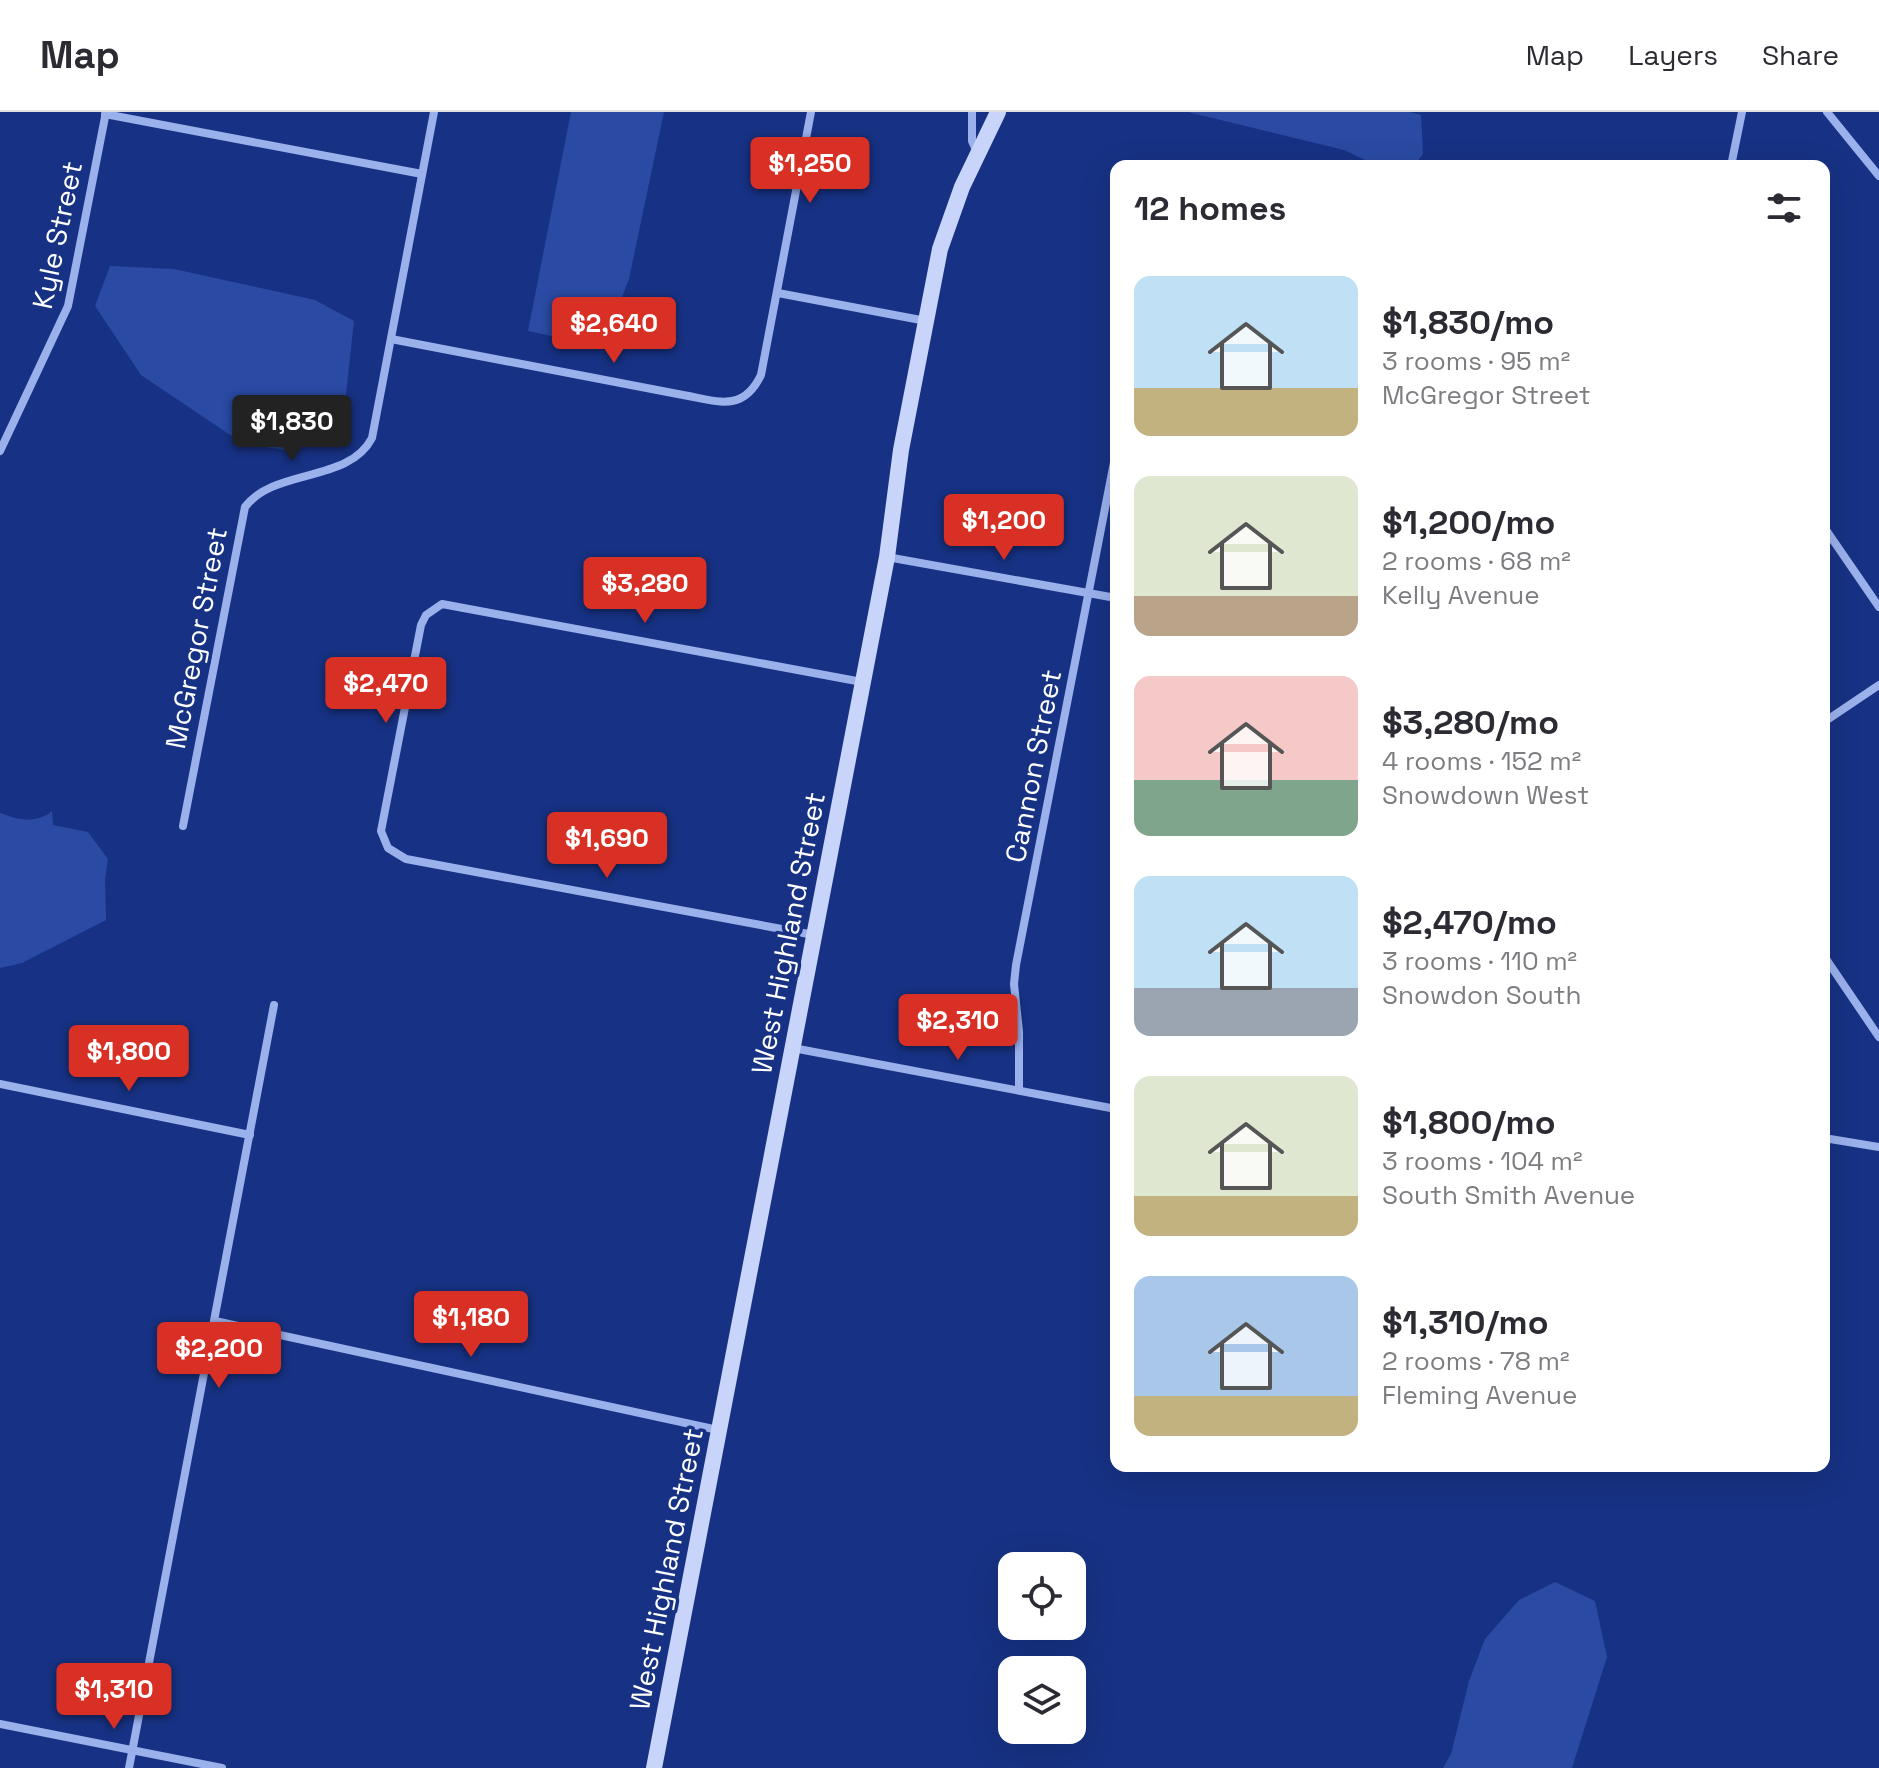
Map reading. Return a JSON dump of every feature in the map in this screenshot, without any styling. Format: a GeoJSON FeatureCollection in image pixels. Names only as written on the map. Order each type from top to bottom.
{"type":"FeatureCollection","features":[{"type":"Feature","properties":{"kind":"street","name":"McGregor Street"},"geometry":{"type":"LineString","coordinates":[[183,826],[245,507],[259,494],[358,456],[372,438],[434,112]]}},
{"type":"Feature","properties":{"kind":"street"},"geometry":{"type":"LineString","coordinates":[[391,339],[728,402],[747,396],[755,389],[761,375],[811,112]]}},
{"type":"Feature","properties":{"kind":"street","name":"West Highland Street"},"geometry":{"type":"LineString","coordinates":[[654,1768],[887,557],[901,450],[940,249],[977,153],[972,141],[972,112]]}},
{"type":"Feature","properties":{"kind":"street"},"geometry":{"type":"LineString","coordinates":[[977,153],[998,112]]}},
{"type":"Feature","properties":{"kind":"street"},"geometry":{"type":"LineString","coordinates":[[1732,160],[1742,112]]}},
{"type":"Feature","properties":{"kind":"street"},"geometry":{"type":"LineString","coordinates":[[1827,112],[1879,176]]}},
{"type":"Feature","properties":{"kind":"street"},"geometry":{"type":"LineString","coordinates":[[105,113],[422,174]]}},
{"type":"Feature","properties":{"kind":"street","name":"Kyle Street"},"geometry":{"type":"LineString","coordinates":[[0,451],[68,306],[105,113]]}},
{"type":"Feature","properties":{"kind":"street"},"geometry":{"type":"LineString","coordinates":[[778,293],[926,321]]}},
{"type":"Feature","properties":{"kind":"street","name":"Cannon Street"},"geometry":{"type":"LineString","coordinates":[[1019,1090],[1019,1032],[1014,984],[1016,965],[1110,483]]}},
{"type":"Feature","properties":{"kind":"street"},"geometry":{"type":"LineString","coordinates":[[1830,536],[1879,607]]}},
{"type":"Feature","properties":{"kind":"street"},"geometry":{"type":"LineString","coordinates":[[887,557],[1110,597]]}},
{"type":"Feature","properties":{"kind":"street"},"geometry":{"type":"LineString","coordinates":[[814,935],[406,859],[388,848],[381,831],[421,625],[433,609],[452,604],[862,682]]}},
{"type":"Feature","properties":{"kind":"street"},"geometry":{"type":"LineString","coordinates":[[1830,718],[1879,685]]}},
{"type":"Feature","properties":{"kind":"street"},"geometry":{"type":"LineString","coordinates":[[1830,965],[1879,1037]]}},
{"type":"Feature","properties":{"kind":"street"},"geometry":{"type":"LineString","coordinates":[[129,1768],[274,1005]]}},
{"type":"Feature","properties":{"kind":"street"},"geometry":{"type":"LineString","coordinates":[[793,1048],[1110,1108]]}},
{"type":"Feature","properties":{"kind":"street"},"geometry":{"type":"LineString","coordinates":[[0,1084],[250,1135]]}},
{"type":"Feature","properties":{"kind":"street"},"geometry":{"type":"LineString","coordinates":[[1830,1139],[1879,1147]]}},
{"type":"Feature","properties":{"kind":"street"},"geometry":{"type":"LineString","coordinates":[[215,1321],[718,1430]]}},
{"type":"Feature","properties":{"kind":"street"},"geometry":{"type":"LineString","coordinates":[[0,1724],[222,1768]]}},
{"type":"Feature","properties":{"kind":"shaded area"},"geometry":{"type":"Polygon","coordinates":[[[571,112],[664,112],[629,279],[606,338],[594,345],[528,331],[571,112]]]}},
{"type":"Feature","properties":{"kind":"shaded area"},"geometry":{"type":"Polygon","coordinates":[[[1188,112],[1410,112],[1421,115],[1423,154],[1418,160],[1365,160],[1344,150],[1188,112]]]}},
{"type":"Feature","properties":{"kind":"shaded area"},"geometry":{"type":"Polygon","coordinates":[[[110,266],[174,269],[315,300],[354,321],[346,394],[335,419],[284,450],[242,443],[141,375],[95,306],[110,266]]]}},
{"type":"Feature","properties":{"kind":"shaded area"},"geometry":{"type":"Polygon","coordinates":[[[52,811],[53,825],[88,832],[108,859],[106,920],[22,963],[0,968],[0,813],[27,820],[40,818],[52,811]]]}},
{"type":"Feature","properties":{"kind":"shaded area"},"geometry":{"type":"Polygon","coordinates":[[[1555,1582],[1595,1601],[1607,1657],[1572,1768],[1443,1768],[1451,1754],[1469,1681],[1485,1639],[1519,1600],[1555,1582]]]}}]}
